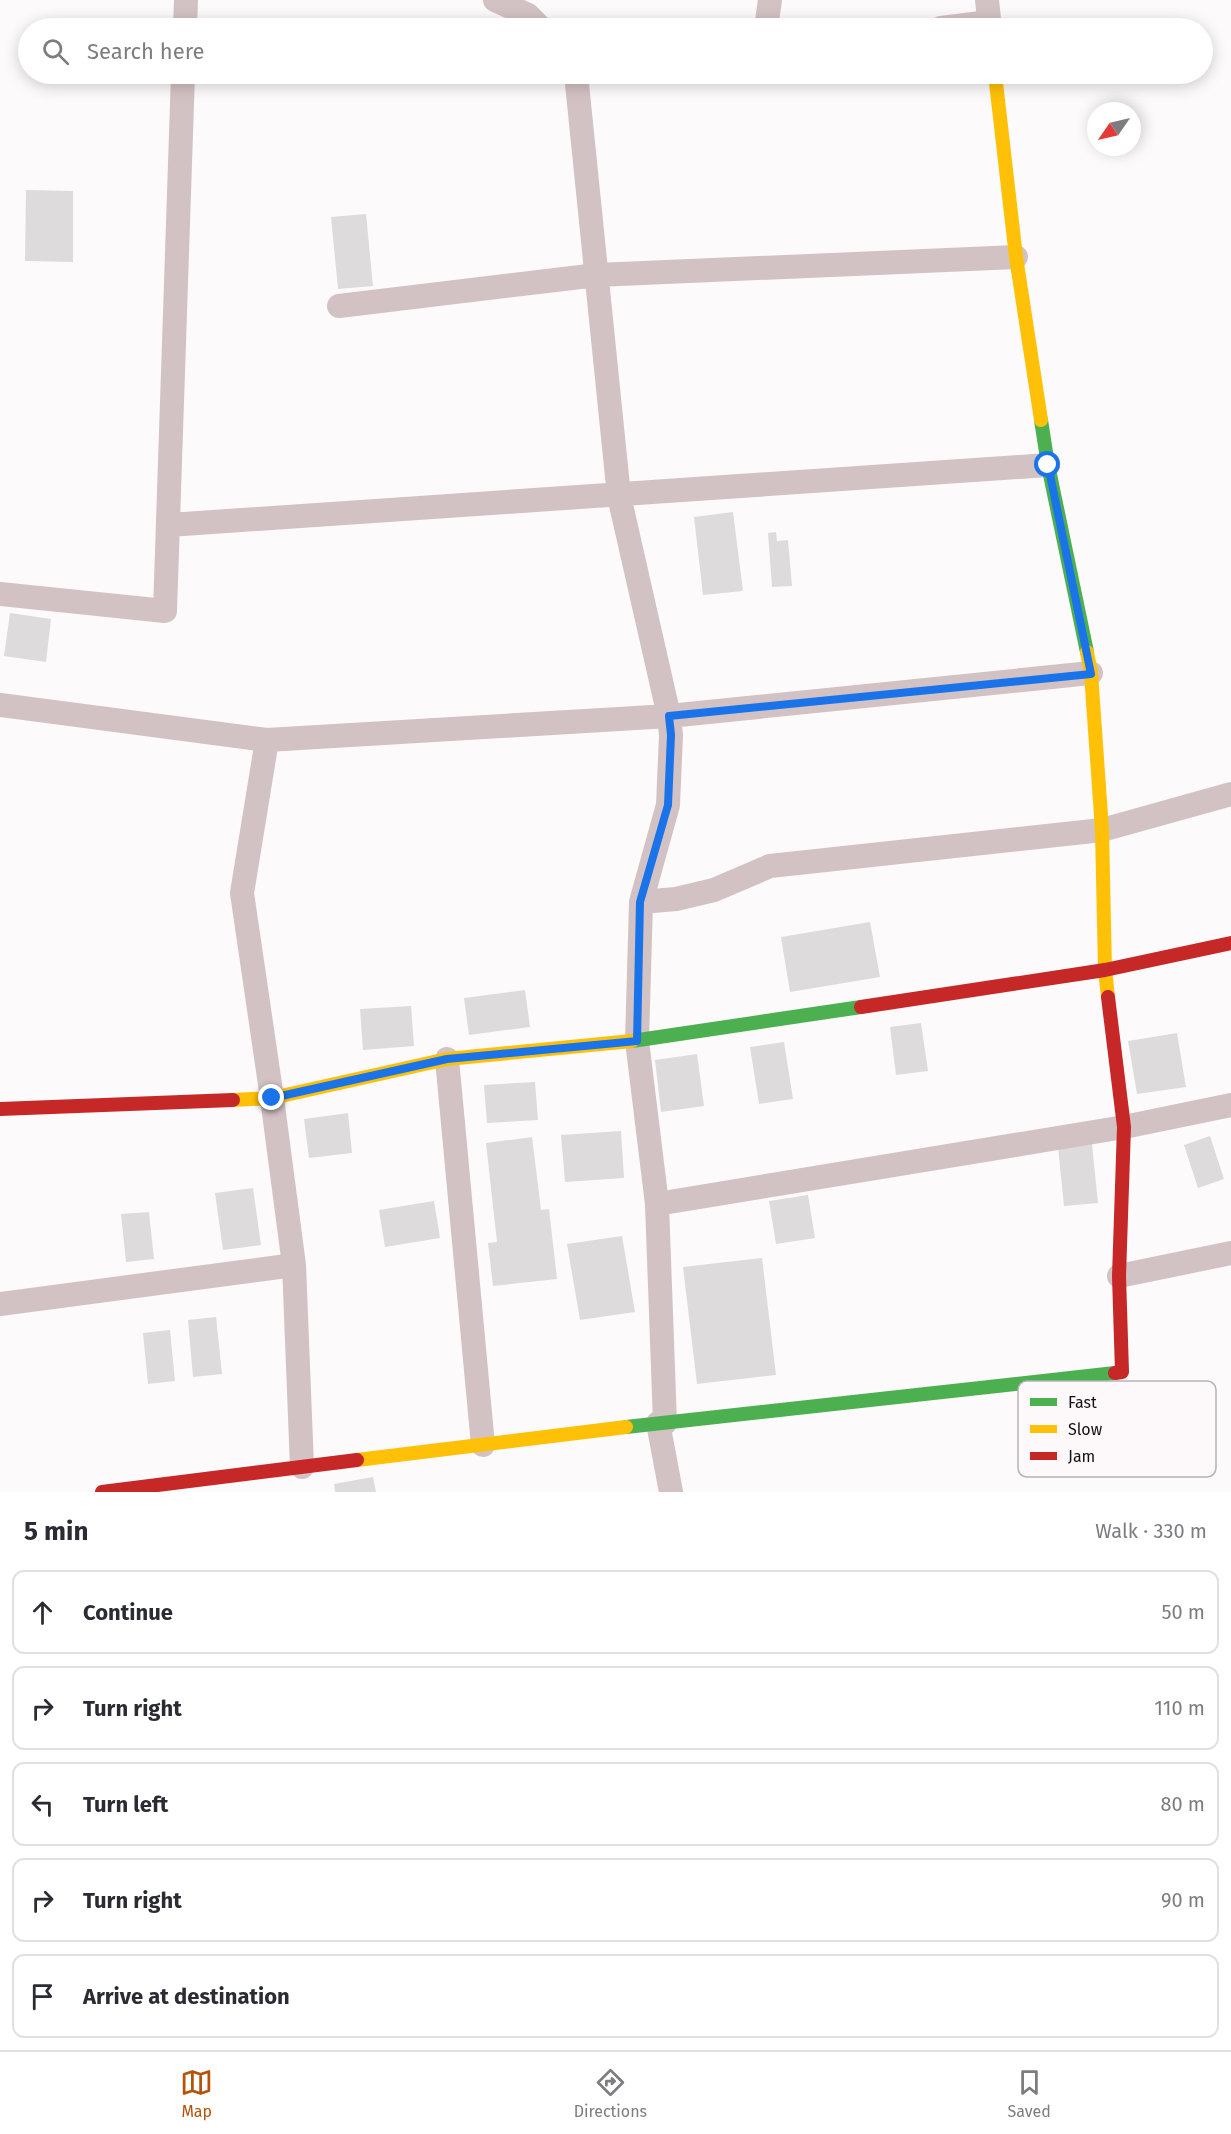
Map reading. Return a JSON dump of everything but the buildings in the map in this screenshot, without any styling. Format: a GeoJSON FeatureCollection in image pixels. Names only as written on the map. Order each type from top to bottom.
{"type":"FeatureCollection","features":[{"type":"Feature","properties":{"kind":"street"},"geometry":{"type":"LineString","coordinates":[[185,18],[186,0]]}},
{"type":"Feature","properties":{"kind":"street"},"geometry":{"type":"LineString","coordinates":[[495,0],[531,18]]}},
{"type":"Feature","properties":{"kind":"street"},"geometry":{"type":"LineString","coordinates":[[767,18],[770,0]]}},
{"type":"Feature","properties":{"kind":"street"},"geometry":{"type":"LineString","coordinates":[[0,594],[165,611],[183,84]]}},
{"type":"Feature","properties":{"kind":"street"},"geometry":{"type":"LineString","coordinates":[[577,84],[619,496],[669,716],[671,735],[668,805],[640,902],[637,1041],[657,1204],[662,1423],[671,1492]]}},
{"type":"Feature","properties":{"kind":"street"},"geometry":{"type":"LineString","coordinates":[[996,84],[1016,257],[1048,465],[1091,674],[1102,830],[1105,970],[1124,1127],[1119,1276],[1122,1372],[1041,1381]]}},
{"type":"Feature","properties":{"kind":"street"},"geometry":{"type":"LineString","coordinates":[[339,306],[597,275],[1016,257]]}},
{"type":"Feature","properties":{"kind":"street"},"geometry":{"type":"LineString","coordinates":[[169,525],[1048,465]]}},
{"type":"Feature","properties":{"kind":"street"},"geometry":{"type":"LineString","coordinates":[[0,705],[267,740],[669,716],[1091,674]]}},
{"type":"Feature","properties":{"kind":"street"},"geometry":{"type":"LineString","coordinates":[[267,740],[242,893],[294,1265],[302,1467]]}},
{"type":"Feature","properties":{"kind":"street"},"geometry":{"type":"LineString","coordinates":[[640,902],[676,899],[714,890],[770,866],[1102,830],[1231,794]]}},
{"type":"Feature","properties":{"kind":"street"},"geometry":{"type":"LineString","coordinates":[[0,1109],[272,1098],[447,1059],[637,1041],[1105,970],[1231,943]]}},
{"type":"Feature","properties":{"kind":"street"},"geometry":{"type":"LineString","coordinates":[[447,1059],[483,1445]]}},
{"type":"Feature","properties":{"kind":"street"},"geometry":{"type":"LineString","coordinates":[[657,1204],[1124,1127],[1231,1105]]}},
{"type":"Feature","properties":{"kind":"street"},"geometry":{"type":"LineString","coordinates":[[1119,1276],[1231,1253]]}},
{"type":"Feature","properties":{"kind":"street"},"geometry":{"type":"LineString","coordinates":[[0,1304],[294,1265]]}},
{"type":"Feature","properties":{"kind":"street"},"geometry":{"type":"LineString","coordinates":[[102,1492],[256,1483],[302,1467],[662,1423],[1018,1384]]}},
{"type":"Feature","properties":{"kind":"traffic: fast"},"geometry":{"type":"LineString","coordinates":[[1041,420],[1048,465],[1087,652]]}},
{"type":"Feature","properties":{"kind":"traffic: fast"},"geometry":{"type":"LineString","coordinates":[[632,1041],[861,1007]]}},
{"type":"Feature","properties":{"kind":"traffic: fast"},"geometry":{"type":"LineString","coordinates":[[1043,1381],[1115,1373]]}},
{"type":"Feature","properties":{"kind":"traffic: fast"},"geometry":{"type":"LineString","coordinates":[[626,1427],[1018,1384]]}},
{"type":"Feature","properties":{"kind":"traffic: slow"},"geometry":{"type":"LineString","coordinates":[[996,84],[1016,257],[1041,420]]}},
{"type":"Feature","properties":{"kind":"traffic: slow"},"geometry":{"type":"LineString","coordinates":[[1087,652],[1091,673],[1102,830],[1105,970],[1108,997]]}},
{"type":"Feature","properties":{"kind":"traffic: slow"},"geometry":{"type":"LineString","coordinates":[[233,1100],[272,1098],[447,1059],[632,1041]]}},
{"type":"Feature","properties":{"kind":"traffic: slow"},"geometry":{"type":"LineString","coordinates":[[357,1460],[626,1427]]}},
{"type":"Feature","properties":{"kind":"traffic: jam"},"geometry":{"type":"LineString","coordinates":[[861,1007],[1105,970],[1231,943]]}},
{"type":"Feature","properties":{"kind":"traffic: jam"},"geometry":{"type":"LineString","coordinates":[[1108,997],[1124,1127],[1119,1276],[1122,1372],[1115,1373]]}},
{"type":"Feature","properties":{"kind":"traffic: jam"},"geometry":{"type":"LineString","coordinates":[[0,1109],[233,1100]]}},
{"type":"Feature","properties":{"kind":"traffic: jam"},"geometry":{"type":"LineString","coordinates":[[102,1492],[357,1460]]}},
{"type":"Feature","properties":{"kind":"route"},"geometry":{"type":"LineString","coordinates":[[272,1098],[447,1059],[637,1041],[640,902],[668,805],[671,735],[669,716],[1091,674],[1048,465]]}}]}
